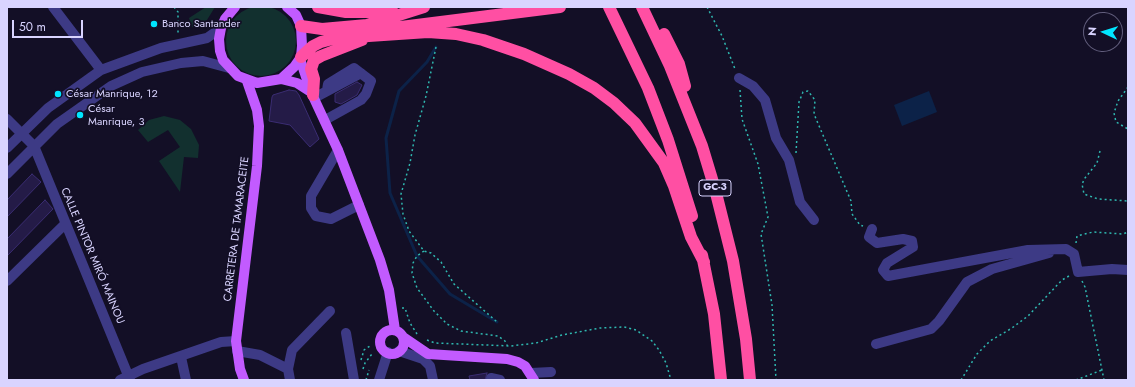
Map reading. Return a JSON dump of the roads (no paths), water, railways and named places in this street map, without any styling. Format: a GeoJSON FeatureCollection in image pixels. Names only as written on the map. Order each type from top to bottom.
{"type":"FeatureCollection","features":[{"type":"Feature","properties":{"kind":"highway"},"geometry":{"type":"LineString","coordinates":[[318,7],[359,13],[421,9]]}},
{"type":"Feature","properties":{"kind":"highway"},"geometry":{"type":"LineString","coordinates":[[366,25],[380,28],[535,12],[560,7]]}},
{"type":"Feature","properties":{"kind":"highway","name":"GC-3"},"geometry":{"type":"LineString","coordinates":[[609,7],[648,88],[688,199],[704,262],[714,314],[721,380]]}},
{"type":"Feature","properties":{"kind":"highway","name":"GC-3"},"geometry":{"type":"LineString","coordinates":[[642,7],[670,66],[702,146],[715,189],[733,261],[746,339],[750,380]]}},
{"type":"Feature","properties":{"kind":"highway"},"geometry":{"type":"LineString","coordinates":[[650,7],[679,64],[702,146]]}},
{"type":"Feature","properties":{"kind":"highway"},"geometry":{"type":"LineString","coordinates":[[301,26],[322,29],[366,25],[421,9]]}},
{"type":"Feature","properties":{"kind":"highway"},"geometry":{"type":"LineString","coordinates":[[300,58],[317,44],[374,31],[380,28]]}},
{"type":"Feature","properties":{"kind":"highway"},"geometry":{"type":"LineString","coordinates":[[339,38],[428,32],[456,34],[483,40],[524,54],[563,71],[594,88],[635,124],[664,163],[674,186],[691,237],[704,262]]}},
{"type":"Feature","properties":{"kind":"highway"},"geometry":{"type":"LineString","coordinates":[[313,95],[314,79],[311,69],[314,60],[368,37]]}},
{"type":"Feature","properties":{"kind":"main road"},"geometry":{"type":"LineString","coordinates":[[234,7],[224,19],[221,28],[219,39],[220,51],[223,60],[228,68],[247,81],[266,83],[281,79],[294,68],[300,58],[302,46],[301,26],[296,15],[287,7]]}},
{"type":"Feature","properties":{"kind":"main road"},"geometry":{"type":"LineString","coordinates":[[300,58],[313,95],[338,150],[386,276],[395,330],[428,354],[507,359],[525,366],[532,377]]}},
{"type":"Feature","properties":{"kind":"main road"},"geometry":{"type":"LineString","coordinates":[[281,79],[297,83],[313,95]]}},
{"type":"Feature","properties":{"kind":"main road","name":"CARRETERA DE TAMARACEITE"},"geometry":{"type":"LineString","coordinates":[[244,380],[237,346],[257,166],[259,126],[257,110],[247,81]]}},
{"type":"Feature","properties":{"kind":"main road"},"geometry":{"type":"LineString","coordinates":[[395,330],[387,331],[381,340],[382,348],[388,352],[396,353],[404,345],[403,337]]}},
{"type":"Feature","properties":{"kind":"street"},"geometry":{"type":"LineString","coordinates":[[53,7],[101,70]]}},
{"type":"Feature","properties":{"kind":"street"},"geometry":{"type":"LineString","coordinates":[[7,148],[48,108],[101,70],[161,48],[206,38],[221,28]]}},
{"type":"Feature","properties":{"kind":"street"},"geometry":{"type":"LineString","coordinates":[[7,174],[57,124],[111,86],[142,72],[195,61],[204,61],[228,68]]}},
{"type":"Feature","properties":{"kind":"street"},"geometry":{"type":"LineString","coordinates":[[313,95],[327,90],[328,84],[354,68],[371,81],[366,94],[354,105],[325,120]]}},
{"type":"Feature","properties":{"kind":"street"},"geometry":{"type":"LineString","coordinates":[[739,78],[753,86],[765,100],[776,138],[789,160],[800,202],[814,220]]}},
{"type":"Feature","properties":{"kind":"street"},"geometry":{"type":"LineString","coordinates":[[7,118],[34,146]]}},
{"type":"Feature","properties":{"kind":"street","name":"CALLE PINTOR MIRÓ MAINOU"},"geometry":{"type":"LineString","coordinates":[[34,146],[65,224],[130,377]]}},
{"type":"Feature","properties":{"kind":"street"},"geometry":{"type":"LineString","coordinates":[[338,150],[311,196],[311,208],[316,216],[331,219],[359,205]]}},
{"type":"Feature","properties":{"kind":"street"},"geometry":{"type":"LineString","coordinates":[[7,281],[65,224]]}},
{"type":"Feature","properties":{"kind":"street"},"geometry":{"type":"LineString","coordinates":[[872,229],[869,237],[877,243],[903,239],[912,241],[912,247],[888,263],[883,270],[888,276],[1028,250],[1070,252]]}},
{"type":"Feature","properties":{"kind":"street"},"geometry":{"type":"LineString","coordinates":[[1070,252],[1078,272],[1112,269],[1128,270]]}},
{"type":"Feature","properties":{"kind":"street"},"geometry":{"type":"LineString","coordinates":[[876,344],[931,329],[939,321],[967,282],[992,269],[1070,252]]}},
{"type":"Feature","properties":{"kind":"street"},"geometry":{"type":"LineString","coordinates":[[290,380],[288,369],[292,350],[330,311]]}},
{"type":"Feature","properties":{"kind":"street"},"geometry":{"type":"LineString","coordinates":[[346,333],[358,377]]}},
{"type":"Feature","properties":{"kind":"street"},"geometry":{"type":"LineString","coordinates":[[120,380],[221,342],[237,346],[260,355],[288,369]]}},
{"type":"Feature","properties":{"kind":"street"},"geometry":{"type":"LineString","coordinates":[[399,351],[423,359],[430,366],[433,380]]}},
{"type":"Feature","properties":{"kind":"street"},"geometry":{"type":"LineString","coordinates":[[379,380],[388,352]]}},
{"type":"Feature","properties":{"kind":"street"},"geometry":{"type":"LineString","coordinates":[[428,354],[437,369],[439,380]]}},
{"type":"Feature","properties":{"kind":"street"},"geometry":{"type":"LineString","coordinates":[[181,357],[186,380]]}},
{"type":"Feature","properties":{"kind":"street"},"geometry":{"type":"LineString","coordinates":[[532,377],[551,372]]}},
{"type":"Feature","properties":{"kind":"water"},"geometry":{"type":"Polygon","coordinates":[[[929,91],[937,112],[902,126],[894,105],[929,91]]]}},
{"type":"Feature","properties":{"kind":"waterway"},"geometry":{"type":"LineString","coordinates":[[436,47],[427,62],[399,91],[386,138],[390,193],[417,256],[450,294],[497,322]]}},
{"type":"Feature","properties":{"kind":"place","name":"Banco Santander"},"geometry":{"type":"Point","coordinates":[154,24]}},
{"type":"Feature","properties":{"kind":"place","name":"César Manrique, 12"},"geometry":{"type":"Point","coordinates":[58,94]}},
{"type":"Feature","properties":{"kind":"place","name":"César Manrique, 3"},"geometry":{"type":"Point","coordinates":[80,115]}}]}
